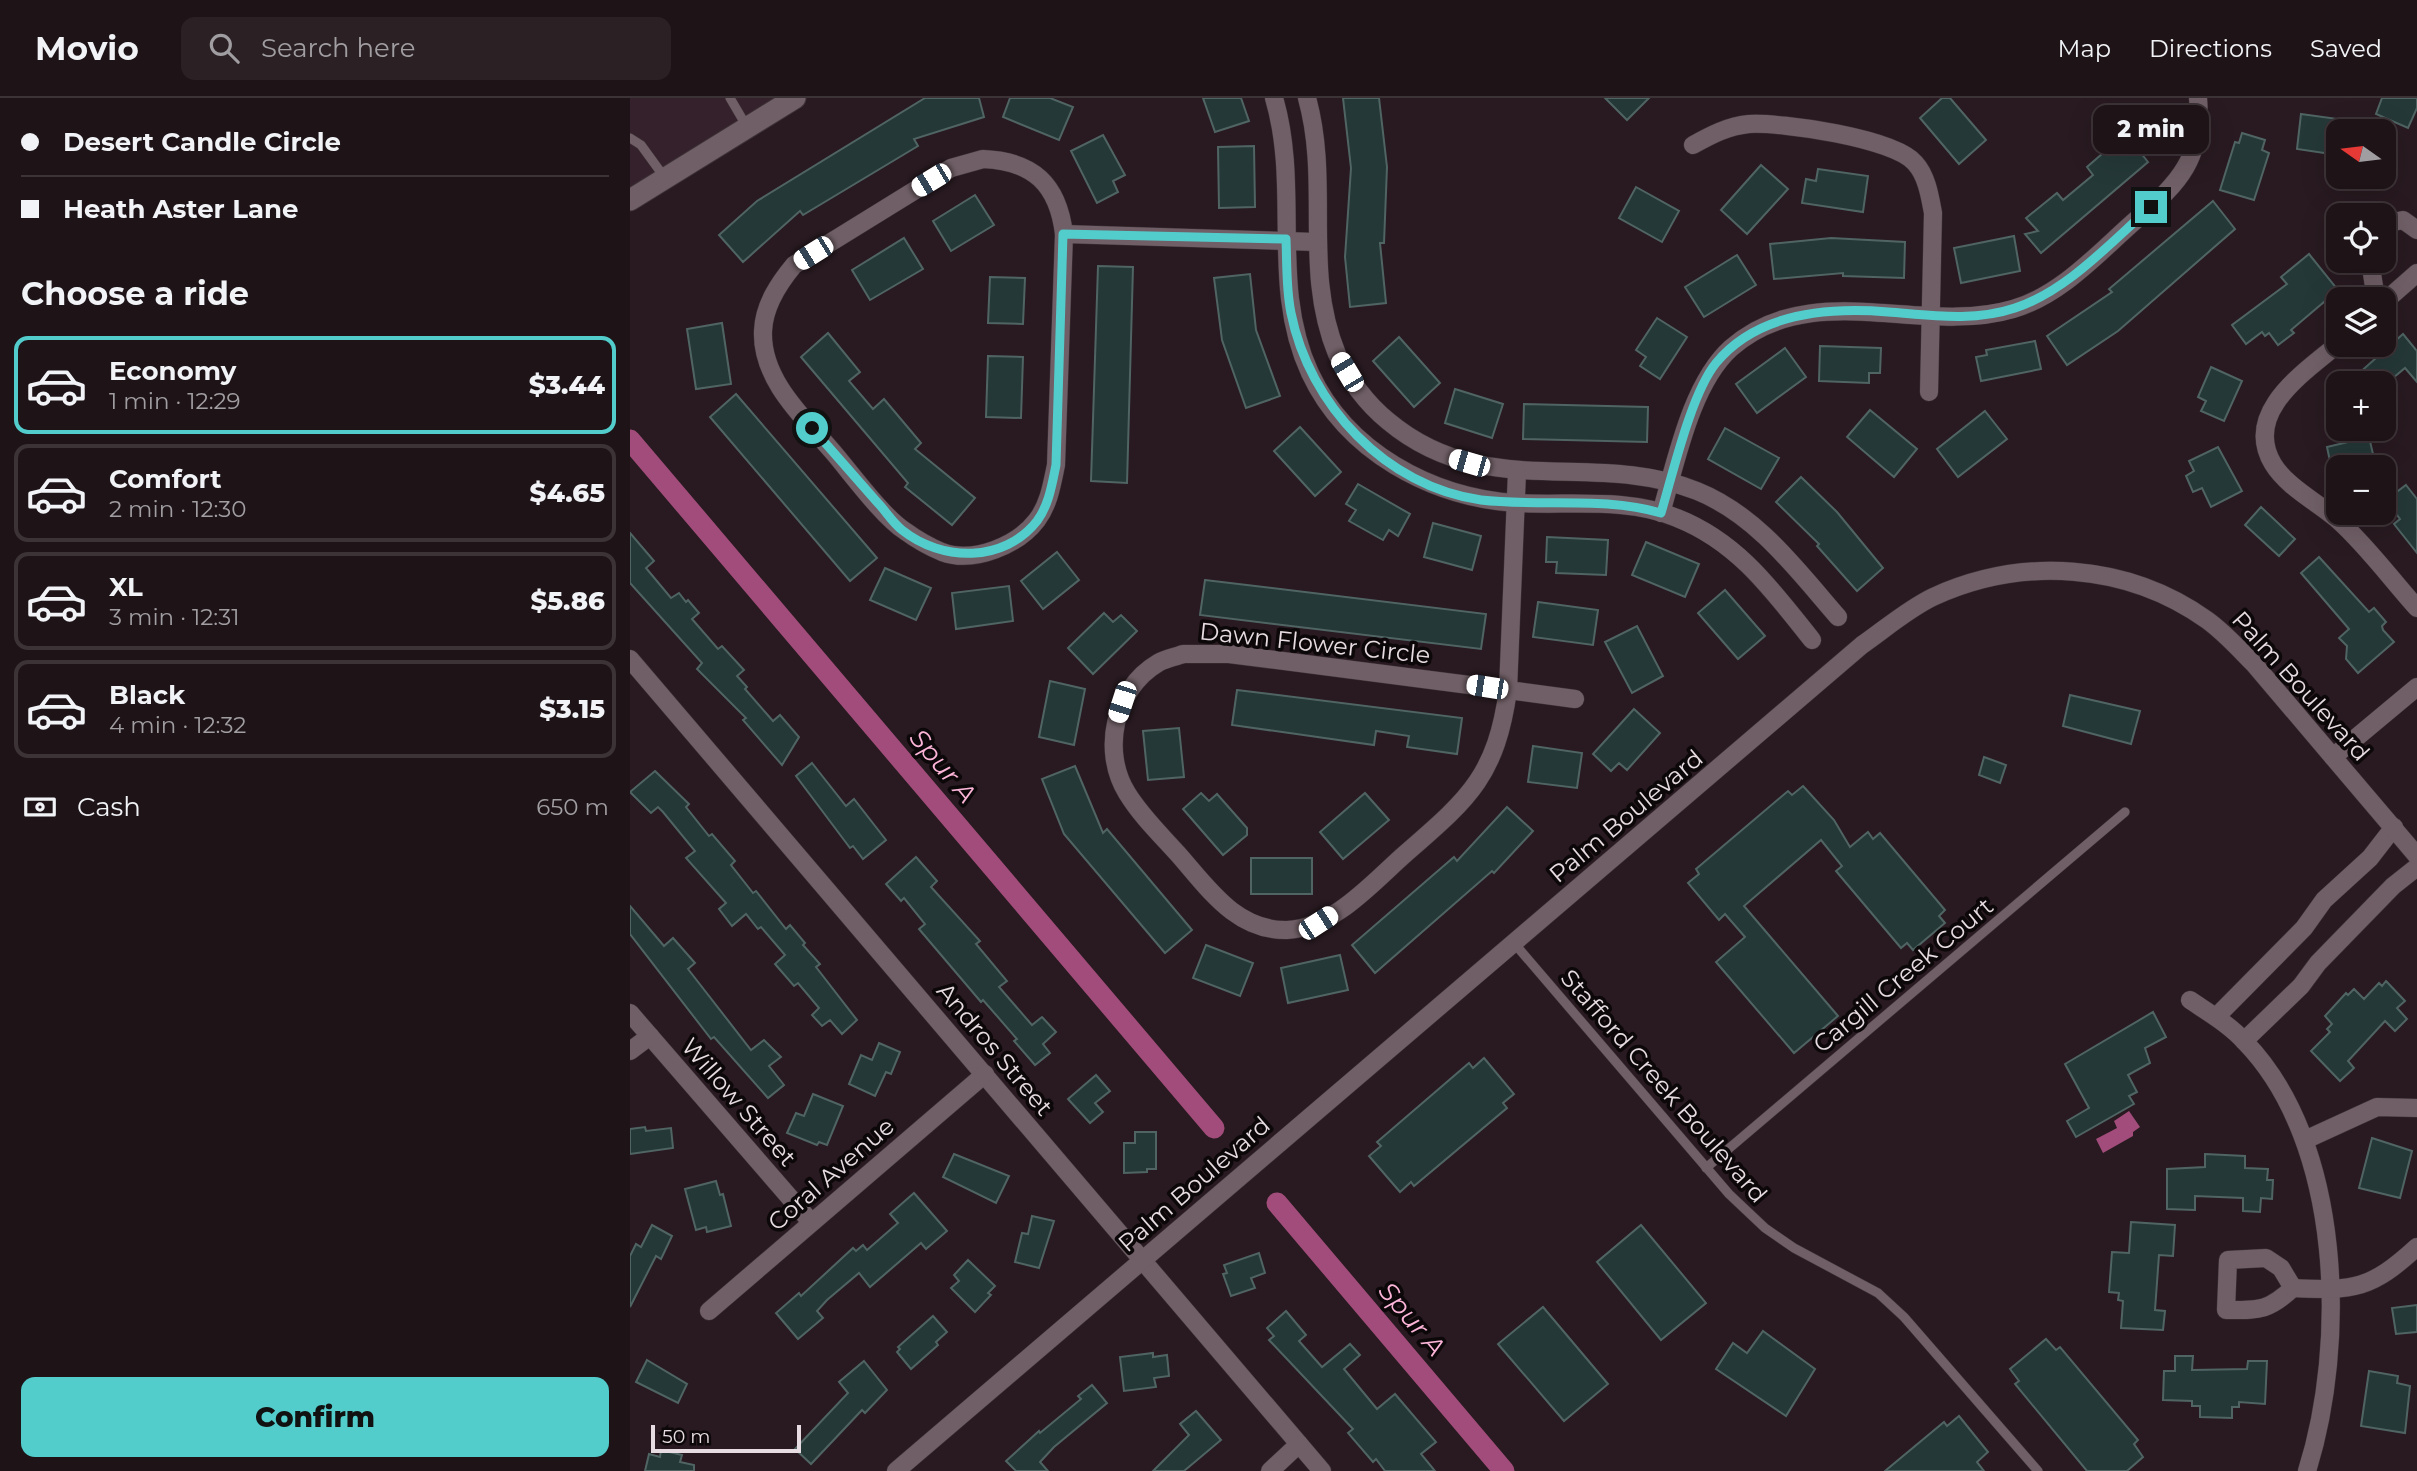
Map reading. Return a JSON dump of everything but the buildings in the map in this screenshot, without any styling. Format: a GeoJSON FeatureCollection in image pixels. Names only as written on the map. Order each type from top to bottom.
{"type":"FeatureCollection","features":[{"type":"Feature","properties":{"kind":"main road"},"geometry":{"type":"LineString","coordinates":[[630,200],[795,98]]}},
{"type":"Feature","properties":{"kind":"street"},"geometry":{"type":"LineString","coordinates":[[1274,98],[1283,128],[1288,168],[1287,290],[1301,351],[1311,375],[1329,403],[1354,433],[1399,468],[1433,486],[1478,499],[1516,503],[1625,506],[1661,513],[1703,530],[1732,548],[1773,590],[1812,640]]}},
{"type":"Feature","properties":{"kind":"street"},"geometry":{"type":"LineString","coordinates":[[1307,98],[1318,170],[1316,242],[1322,313],[1338,356],[1357,387],[1380,414],[1399,431],[1447,457],[1490,469],[1635,476],[1670,482],[1719,502],[1763,534],[1838,617]]}},
{"type":"Feature","properties":{"kind":"street"},"geometry":{"type":"LineString","coordinates":[[1661,513],[1688,422],[1714,365],[1755,331],[1782,319],[1835,310],[1970,317],[2014,309],[2045,295],[2072,276],[2170,190],[2185,172],[2195,150],[2200,118],[2198,98]]}},
{"type":"Feature","properties":{"kind":"street"},"geometry":{"type":"LineString","coordinates":[[1693,145],[1722,130],[1750,124],[1848,135],[1897,149],[1915,163],[1928,187],[1934,238],[1929,392]]}},
{"type":"Feature","properties":{"kind":"street"},"geometry":{"type":"LineString","coordinates":[[983,159],[1008,160],[1029,169],[1050,189],[1056,200],[1061,210],[1063,234],[1057,453],[1050,494],[1039,519],[1021,538],[996,550],[970,554],[944,553],[902,530],[778,385],[768,365],[763,331],[768,307],[780,283],[794,265],[951,168],[983,159]]}},
{"type":"Feature","properties":{"kind":"street"},"geometry":{"type":"LineString","coordinates":[[2396,221],[2403,220],[2417,230]]}},
{"type":"Feature","properties":{"kind":"street"},"geometry":{"type":"LineString","coordinates":[[1063,234],[1316,242]]}},
{"type":"Feature","properties":{"kind":"street"},"geometry":{"type":"LineString","coordinates":[[2396,291],[2417,273]]}},
{"type":"Feature","properties":{"kind":"street"},"geometry":{"type":"LineString","coordinates":[[2326,355],[2277,399],[2268,418],[2265,440],[2273,464],[2290,482],[2341,523],[2417,608]]}},
{"type":"Feature","properties":{"kind":"street"},"geometry":{"type":"LineString","coordinates":[[1508,690],[1517,472]]}},
{"type":"Feature","properties":{"kind":"street"},"geometry":{"type":"LineString","coordinates":[[1773,590],[1796,569]]}},
{"type":"Feature","properties":{"kind":"street","name":"Palm Boulevard"},"geometry":{"type":"LineString","coordinates":[[896,1471],[1862,645],[1933,598],[1978,580],[2023,572],[2072,570],[2136,584],[2184,606],[2225,635],[2254,664],[2417,856]]}},
{"type":"Feature","properties":{"kind":"street","name":"Dawn Flower Circle"},"geometry":{"type":"LineString","coordinates":[[1508,690],[1503,725],[1494,755],[1481,780],[1455,810],[1347,904],[1318,923],[1287,930],[1244,920],[1225,908],[1139,810],[1115,769],[1113,745],[1122,702],[1150,670],[1159,663],[1183,654],[1229,654],[1508,690],[1575,699]]}},
{"type":"Feature","properties":{"kind":"street","name":"Andros Street"},"geometry":{"type":"LineString","coordinates":[[630,659],[1322,1471]]}},
{"type":"Feature","properties":{"kind":"street"},"geometry":{"type":"LineString","coordinates":[[2333,757],[2417,687]]}},
{"type":"Feature","properties":{"kind":"street"},"geometry":{"type":"LineString","coordinates":[[2216,1017],[2304,928],[2324,900],[2370,858],[2394,827]]}},
{"type":"Feature","properties":{"kind":"street"},"geometry":{"type":"LineString","coordinates":[[2244,1041],[2301,986],[2318,963],[2393,886],[2417,867]]}},
{"type":"Feature","properties":{"kind":"street"},"geometry":{"type":"LineString","coordinates":[[2190,1000],[2216,1017],[2244,1041],[2279,1088],[2305,1140],[2320,1210],[2330,1290],[2329,1339],[2323,1398],[2307,1471]]}},
{"type":"Feature","properties":{"kind":"street","name":"Willow Street"},"geometry":{"type":"LineString","coordinates":[[630,1013],[811,1222]]}},
{"type":"Feature","properties":{"kind":"street"},"geometry":{"type":"LineString","coordinates":[[630,1051],[650,1036]]}},
{"type":"Feature","properties":{"kind":"street","name":"Coral Avenue"},"geometry":{"type":"LineString","coordinates":[[709,1311],[985,1074]]}},
{"type":"Feature","properties":{"kind":"street"},"geometry":{"type":"LineString","coordinates":[[2305,1140],[2377,1107],[2417,1108]]}},
{"type":"Feature","properties":{"kind":"street"},"geometry":{"type":"LineString","coordinates":[[2293,1288],[2330,1290],[2370,1284],[2417,1247]]}},
{"type":"Feature","properties":{"kind":"street"},"geometry":{"type":"LineString","coordinates":[[1270,1471],[1298,1444]]}},
{"type":"Feature","properties":{"kind":"lane"},"geometry":{"type":"LineString","coordinates":[[730,98],[747,127]]}},
{"type":"Feature","properties":{"kind":"lane"},"geometry":{"type":"LineString","coordinates":[[630,138],[641,145],[665,178]]}},
{"type":"Feature","properties":{"kind":"lane","name":"Cargill Creek Court"},"geometry":{"type":"LineString","coordinates":[[1706,1168],[2125,812]]}},
{"type":"Feature","properties":{"kind":"lane","name":"Stafford Creek Boulevard"},"geometry":{"type":"LineString","coordinates":[[1514,943],[1706,1168],[1765,1228],[1878,1293],[1904,1317],[2038,1471]]}},
{"type":"Feature","properties":{"kind":"shaded area"},"geometry":{"type":"Polygon","coordinates":[[[630,98],[774,98],[630,187],[630,98]]]}},
{"type":"Feature","properties":{"kind":"shaded area"},"geometry":{"type":"Polygon","coordinates":[[[2129,1111],[2140,1127],[2133,1132],[2133,1136],[2103,1153],[2096,1139],[2117,1128],[2114,1121],[2129,1111]]]}},
{"type":"Feature","properties":{"kind":"waterway","name":"Spur A"},"geometry":{"type":"LineString","coordinates":[[630,440],[1214,1128]]}},
{"type":"Feature","properties":{"kind":"waterway","name":"Spur A"},"geometry":{"type":"LineString","coordinates":[[1277,1203],[1504,1471]]}},
{"type":"Feature","properties":{"kind":"route"},"geometry":{"type":"LineString","coordinates":[[812,428],[902,530],[944,553],[970,554],[996,550],[1021,538],[1039,519],[1050,494],[1056,465],[1063,234],[1286,239],[1287,290],[1291,314],[1311,375],[1329,403],[1354,433],[1381,456],[1433,486],[1478,499],[1516,503],[1625,506],[1661,513],[1688,422],[1714,365],[1731,347],[1755,331],[1782,319],[1835,310],[1970,317],[2014,309],[2045,295],[2072,276],[2151,207]]}}]}
